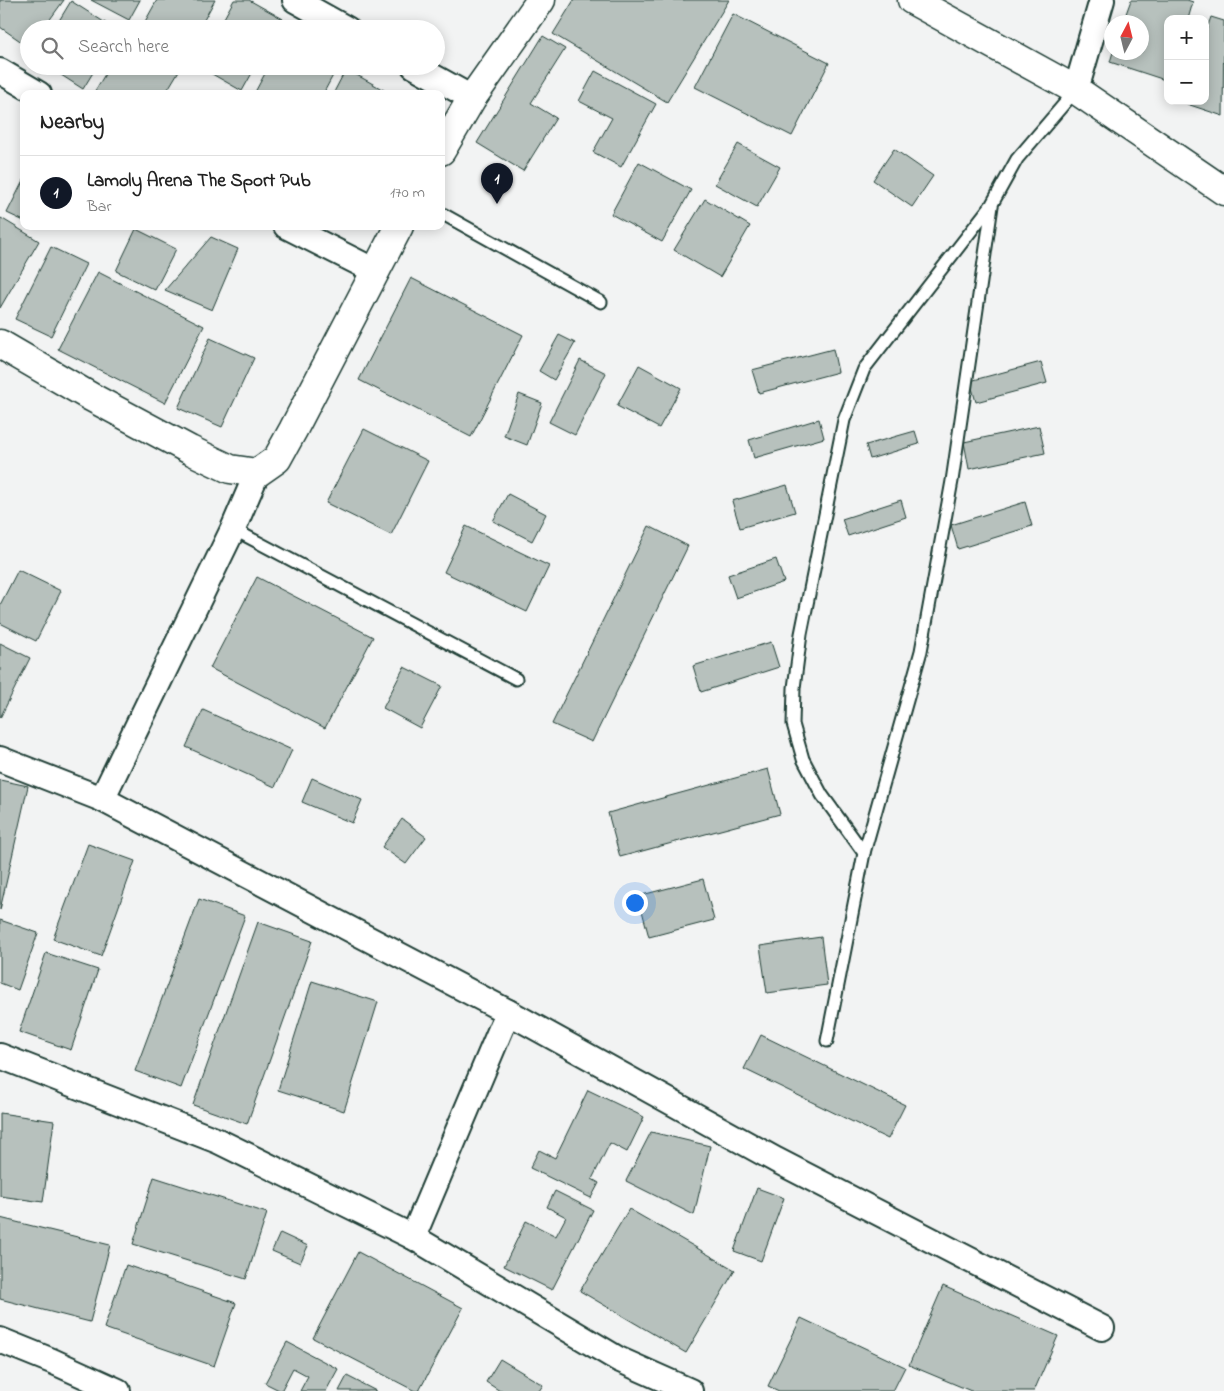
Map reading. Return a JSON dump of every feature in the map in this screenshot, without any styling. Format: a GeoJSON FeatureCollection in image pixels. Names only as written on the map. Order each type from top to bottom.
{"type":"FeatureCollection","features":[{"type":"Feature","properties":{"kind":"street"},"geometry":{"type":"LineString","coordinates":[[294,0],[330,20]]}},
{"type":"Feature","properties":{"kind":"street"},"geometry":{"type":"LineString","coordinates":[[445,144],[472,98],[541,0]]}},
{"type":"Feature","properties":{"kind":"street"},"geometry":{"type":"LineString","coordinates":[[912,0],[1076,90],[1224,191]]}},
{"type":"Feature","properties":{"kind":"street"},"geometry":{"type":"LineString","coordinates":[[1076,90],[1102,0]]}},
{"type":"Feature","properties":{"kind":"street"},"geometry":{"type":"LineString","coordinates":[[0,71],[32,90]]}},
{"type":"Feature","properties":{"kind":"street"},"geometry":{"type":"LineString","coordinates":[[430,75],[472,98]]}},
{"type":"Feature","properties":{"kind":"street"},"geometry":{"type":"LineString","coordinates":[[294,230],[375,271]]}},
{"type":"Feature","properties":{"kind":"street"},"geometry":{"type":"LineString","coordinates":[[102,799],[233,529],[257,473],[276,459],[285,444],[397,230]]}},
{"type":"Feature","properties":{"kind":"street"},"geometry":{"type":"LineString","coordinates":[[0,344],[190,450],[230,469],[257,473]]}},
{"type":"Feature","properties":{"kind":"street"},"geometry":{"type":"LineString","coordinates":[[0,758],[102,799],[508,1012],[776,1160],[1102,1328]]}},
{"type":"Feature","properties":{"kind":"street"},"geometry":{"type":"LineString","coordinates":[[413,1237],[508,1012]]}},
{"type":"Feature","properties":{"kind":"street"},"geometry":{"type":"LineString","coordinates":[[0,1056],[218,1141],[413,1237],[618,1359],[690,1391]]}},
{"type":"Feature","properties":{"kind":"street"},"geometry":{"type":"LineString","coordinates":[[0,1340],[118,1391]]}},
{"type":"Feature","properties":{"kind":"lane"},"geometry":{"type":"LineString","coordinates":[[864,853],[822,795],[803,759],[793,724],[794,688],[801,634],[844,420],[864,369],[992,204],[1017,159],[1076,90]]}},
{"type":"Feature","properties":{"kind":"lane"},"geometry":{"type":"LineString","coordinates":[[827,1041],[864,853],[922,650],[952,481],[992,204]]}},
{"type":"Feature","properties":{"kind":"lane"},"geometry":{"type":"LineString","coordinates":[[445,215],[601,302]]}},
{"type":"Feature","properties":{"kind":"lane"},"geometry":{"type":"LineString","coordinates":[[233,529],[516,679]]}},
{"type":"Feature","properties":{"kind":"building"},"geometry":{"type":"Polygon","coordinates":[[[0,0],[64,0],[50,20],[20,20],[20,41],[0,27],[0,0]]]}},
{"type":"Feature","properties":{"kind":"building"},"geometry":{"type":"Polygon","coordinates":[[[91,0],[140,0],[129,20],[91,0]]]}},
{"type":"Feature","properties":{"kind":"building"},"geometry":{"type":"Polygon","coordinates":[[[157,0],[215,0],[204,20],[146,20],[157,0]]]}},
{"type":"Feature","properties":{"kind":"building"},"geometry":{"type":"Polygon","coordinates":[[[234,0],[249,0],[283,19],[282,20],[223,20],[234,0]]]}},
{"type":"Feature","properties":{"kind":"building"},"geometry":{"type":"Polygon","coordinates":[[[574,0],[729,0],[667,102],[553,34],[574,0]]]}},
{"type":"Feature","properties":{"kind":"building"},"geometry":{"type":"Polygon","coordinates":[[[1131,0],[1187,0],[1193,2],[1189,15],[1164,15],[1164,80],[1110,62],[1111,60],[1149,60],[1149,15],[1126,15],[1131,0]]]}},
{"type":"Feature","properties":{"kind":"building"},"geometry":{"type":"Polygon","coordinates":[[[71,1],[101,20],[59,20],[71,1]]]}},
{"type":"Feature","properties":{"kind":"building"},"geometry":{"type":"Polygon","coordinates":[[[733,14],[829,63],[792,136],[695,87],[733,14]]]}},
{"type":"Feature","properties":{"kind":"building"},"geometry":{"type":"Polygon","coordinates":[[[1211,17],[1224,21],[1223,116],[1190,105],[1209,105],[1209,23],[1211,17]]]}},
{"type":"Feature","properties":{"kind":"building"},"geometry":{"type":"Polygon","coordinates":[[[543,36],[565,49],[531,103],[556,118],[523,171],[477,143],[543,36]]]}},
{"type":"Feature","properties":{"kind":"building"},"geometry":{"type":"Polygon","coordinates":[[[595,71],[656,104],[621,167],[593,152],[612,118],[579,101],[595,71]]]}},
{"type":"Feature","properties":{"kind":"building"},"geometry":{"type":"Polygon","coordinates":[[[61,75],[92,75],[83,89],[61,75]]]}},
{"type":"Feature","properties":{"kind":"building"},"geometry":{"type":"Polygon","coordinates":[[[105,75],[176,75],[167,90],[95,90],[105,75]]]}},
{"type":"Feature","properties":{"kind":"building"},"geometry":{"type":"Polygon","coordinates":[[[214,75],[251,75],[243,90],[214,75]]]}},
{"type":"Feature","properties":{"kind":"building"},"geometry":{"type":"Polygon","coordinates":[[[264,75],[333,75],[325,90],[256,90],[264,75]]]}},
{"type":"Feature","properties":{"kind":"building"},"geometry":{"type":"Polygon","coordinates":[[[343,75],[357,75],[384,90],[335,90],[343,75]]]}},
{"type":"Feature","properties":{"kind":"building"},"geometry":{"type":"Polygon","coordinates":[[[738,144],[780,167],[757,207],[715,184],[738,144]]]}},
{"type":"Feature","properties":{"kind":"building"},"geometry":{"type":"Polygon","coordinates":[[[894,149],[933,176],[912,207],[873,180],[894,149]]]}},
{"type":"Feature","properties":{"kind":"building"},"geometry":{"type":"Polygon","coordinates":[[[639,162],[691,190],[662,242],[611,214],[639,162]]]}},
{"type":"Feature","properties":{"kind":"building"},"geometry":{"type":"Polygon","coordinates":[[[20,187],[20,219],[7,213],[20,187]]]}},
{"type":"Feature","properties":{"kind":"building"},"geometry":{"type":"Polygon","coordinates":[[[705,199],[750,226],[720,277],[674,250],[705,199]]]}},
{"type":"Feature","properties":{"kind":"building"},"geometry":{"type":"Polygon","coordinates":[[[0,219],[39,241],[0,308],[0,219]]]}},
{"type":"Feature","properties":{"kind":"building"},"geometry":{"type":"Polygon","coordinates":[[[136,230],[176,249],[155,290],[116,271],[136,230]]]}},
{"type":"Feature","properties":{"kind":"building"},"geometry":{"type":"Polygon","coordinates":[[[211,237],[238,249],[212,310],[165,290],[211,237]]]}},
{"type":"Feature","properties":{"kind":"building"},"geometry":{"type":"Polygon","coordinates":[[[51,247],[86,264],[51,336],[15,319],[51,247]]]}},
{"type":"Feature","properties":{"kind":"building"},"geometry":{"type":"Polygon","coordinates":[[[98,272],[204,326],[165,403],[58,349],[98,272]]]}},
{"type":"Feature","properties":{"kind":"building"},"geometry":{"type":"Polygon","coordinates":[[[411,278],[523,335],[471,437],[359,380],[411,278]]]}},
{"type":"Feature","properties":{"kind":"building"},"geometry":{"type":"Polygon","coordinates":[[[559,335],[575,343],[554,380],[539,371],[559,335]]]}},
{"type":"Feature","properties":{"kind":"building"},"geometry":{"type":"Polygon","coordinates":[[[210,338],[254,358],[222,427],[178,408],[210,338]]]}},
{"type":"Feature","properties":{"kind":"building"},"geometry":{"type":"Polygon","coordinates":[[[833,349],[838,372],[759,393],[752,370],[833,349]]]}},
{"type":"Feature","properties":{"kind":"building"},"geometry":{"type":"Polygon","coordinates":[[[580,360],[606,373],[575,435],[549,422],[580,360]]]}},
{"type":"Feature","properties":{"kind":"building"},"geometry":{"type":"Polygon","coordinates":[[[1041,362],[1047,383],[976,402],[970,381],[1041,362]]]}},
{"type":"Feature","properties":{"kind":"building"},"geometry":{"type":"Polygon","coordinates":[[[639,365],[681,388],[659,428],[617,406],[639,365]]]}},
{"type":"Feature","properties":{"kind":"building"},"geometry":{"type":"Polygon","coordinates":[[[519,394],[542,403],[527,445],[504,436],[519,394]]]}},
{"type":"Feature","properties":{"kind":"building"},"geometry":{"type":"Polygon","coordinates":[[[819,419],[824,438],[754,458],[749,440],[819,419]]]}},
{"type":"Feature","properties":{"kind":"building"},"geometry":{"type":"Polygon","coordinates":[[[1039,426],[1045,453],[969,469],[964,442],[1039,426]]]}},
{"type":"Feature","properties":{"kind":"building"},"geometry":{"type":"Polygon","coordinates":[[[364,429],[428,461],[391,535],[326,503],[364,429]]]}},
{"type":"Feature","properties":{"kind":"building"},"geometry":{"type":"Polygon","coordinates":[[[915,431],[919,444],[870,459],[866,445],[915,431]]]}},
{"type":"Feature","properties":{"kind":"building"},"geometry":{"type":"Polygon","coordinates":[[[787,485],[795,512],[740,528],[732,501],[787,485]]]}},
{"type":"Feature","properties":{"kind":"building"},"geometry":{"type":"Polygon","coordinates":[[[508,494],[546,514],[532,541],[493,521],[508,494]]]}},
{"type":"Feature","properties":{"kind":"building"},"geometry":{"type":"Polygon","coordinates":[[[901,500],[906,517],[848,536],[842,519],[901,500]]]}},
{"type":"Feature","properties":{"kind":"building"},"geometry":{"type":"Polygon","coordinates":[[[1025,502],[1032,526],[958,549],[951,525],[1025,502]]]}},
{"type":"Feature","properties":{"kind":"building"},"geometry":{"type":"Polygon","coordinates":[[[466,526],[549,566],[527,612],[444,572],[466,526]]]}},
{"type":"Feature","properties":{"kind":"building"},"geometry":{"type":"Polygon","coordinates":[[[649,526],[688,546],[592,742],[552,724],[649,526]]]}},
{"type":"Feature","properties":{"kind":"building"},"geometry":{"type":"Polygon","coordinates":[[[776,559],[784,582],[736,598],[728,575],[776,559]]]}},
{"type":"Feature","properties":{"kind":"building"},"geometry":{"type":"Polygon","coordinates":[[[18,570],[61,591],[36,641],[0,623],[0,605],[18,570]]]}},
{"type":"Feature","properties":{"kind":"building"},"geometry":{"type":"Polygon","coordinates":[[[257,577],[373,637],[325,728],[210,668],[257,577]]]}},
{"type":"Feature","properties":{"kind":"building"},"geometry":{"type":"Polygon","coordinates":[[[771,642],[779,667],[701,692],[693,666],[771,642]]]}},
{"type":"Feature","properties":{"kind":"building"},"geometry":{"type":"Polygon","coordinates":[[[0,643],[30,658],[0,718],[0,643]]]}},
{"type":"Feature","properties":{"kind":"building"},"geometry":{"type":"Polygon","coordinates":[[[404,667],[442,686],[420,728],[383,708],[404,667]]]}},
{"type":"Feature","properties":{"kind":"building"},"geometry":{"type":"Polygon","coordinates":[[[203,710],[292,750],[275,787],[186,747],[203,710]]]}},
{"type":"Feature","properties":{"kind":"building"},"geometry":{"type":"Polygon","coordinates":[[[768,769],[780,814],[620,857],[608,813],[768,769]]]}},
{"type":"Feature","properties":{"kind":"building"},"geometry":{"type":"Polygon","coordinates":[[[312,778],[362,800],[352,823],[302,802],[312,778]]]}},
{"type":"Feature","properties":{"kind":"building"},"geometry":{"type":"Polygon","coordinates":[[[0,780],[28,786],[0,910],[0,780]]]}},
{"type":"Feature","properties":{"kind":"building"},"geometry":{"type":"Polygon","coordinates":[[[402,819],[426,837],[406,864],[382,847],[402,819]]]}},
{"type":"Feature","properties":{"kind":"building"},"geometry":{"type":"Polygon","coordinates":[[[88,844],[135,861],[101,956],[53,939],[88,844]]]}},
{"type":"Feature","properties":{"kind":"building"},"geometry":{"type":"Polygon","coordinates":[[[703,879],[714,920],[649,937],[638,896],[703,879]]]}},
{"type":"Feature","properties":{"kind":"building"},"geometry":{"type":"Polygon","coordinates":[[[199,899],[245,916],[181,1088],[135,1071],[199,899]]]}},
{"type":"Feature","properties":{"kind":"building"},"geometry":{"type":"Polygon","coordinates":[[[0,920],[38,933],[18,990],[0,983],[0,920]]]}},
{"type":"Feature","properties":{"kind":"building"},"geometry":{"type":"Polygon","coordinates":[[[258,922],[312,941],[247,1124],[193,1105],[258,922]]]}},
{"type":"Feature","properties":{"kind":"building"},"geometry":{"type":"Polygon","coordinates":[[[821,937],[827,985],[767,993],[760,946],[821,937]]]}},
{"type":"Feature","properties":{"kind":"building"},"geometry":{"type":"Polygon","coordinates":[[[46,953],[98,970],[71,1050],[19,1032],[46,953]]]}},
{"type":"Feature","properties":{"kind":"building"},"geometry":{"type":"Polygon","coordinates":[[[312,981],[378,1002],[344,1111],[278,1090],[312,981]]]}},
{"type":"Feature","properties":{"kind":"building"},"geometry":{"type":"Polygon","coordinates":[[[761,1035],[905,1105],[888,1139],[744,1069],[761,1035]]]}},
{"type":"Feature","properties":{"kind":"building"},"geometry":{"type":"Polygon","coordinates":[[[588,1090],[644,1117],[627,1152],[610,1143],[592,1179],[599,1183],[591,1198],[530,1168],[539,1150],[555,1158],[588,1090]]]}},
{"type":"Feature","properties":{"kind":"building"},"geometry":{"type":"Polygon","coordinates":[[[0,1113],[54,1121],[43,1202],[0,1196],[0,1113]]]}},
{"type":"Feature","properties":{"kind":"building"},"geometry":{"type":"Polygon","coordinates":[[[651,1132],[710,1146],[694,1215],[626,1181],[651,1132]]]}},
{"type":"Feature","properties":{"kind":"building"},"geometry":{"type":"Polygon","coordinates":[[[154,1177],[267,1213],[246,1279],[133,1244],[154,1177]]]}},
{"type":"Feature","properties":{"kind":"building"},"geometry":{"type":"Polygon","coordinates":[[[757,1188],[784,1198],[761,1261],[734,1251],[757,1188]]]}},
{"type":"Feature","properties":{"kind":"building"},"geometry":{"type":"Polygon","coordinates":[[[555,1191],[593,1210],[552,1290],[504,1266],[526,1221],[556,1236],[566,1217],[547,1207],[555,1191]]]}},
{"type":"Feature","properties":{"kind":"building"},"geometry":{"type":"Polygon","coordinates":[[[629,1209],[735,1270],[686,1353],[580,1291],[629,1209]]]}},
{"type":"Feature","properties":{"kind":"building"},"geometry":{"type":"Polygon","coordinates":[[[0,1218],[110,1245],[90,1322],[0,1299],[0,1218]]]}},
{"type":"Feature","properties":{"kind":"building"},"geometry":{"type":"Polygon","coordinates":[[[280,1233],[308,1246],[300,1263],[272,1251],[280,1233]]]}},
{"type":"Feature","properties":{"kind":"building"},"geometry":{"type":"Polygon","coordinates":[[[358,1252],[463,1308],[419,1391],[415,1391],[313,1338],[358,1252]]]}},
{"type":"Feature","properties":{"kind":"building"},"geometry":{"type":"Polygon","coordinates":[[[126,1265],[236,1303],[214,1366],[104,1328],[126,1265]]]}},
{"type":"Feature","properties":{"kind":"building"},"geometry":{"type":"Polygon","coordinates":[[[943,1286],[1058,1336],[1034,1391],[971,1391],[909,1365],[943,1286]]]}},
{"type":"Feature","properties":{"kind":"building"},"geometry":{"type":"Polygon","coordinates":[[[801,1318],[905,1367],[893,1391],[779,1391],[768,1386],[801,1318]]]}},
{"type":"Feature","properties":{"kind":"building"},"geometry":{"type":"Polygon","coordinates":[[[287,1342],[338,1369],[326,1391],[300,1391],[308,1376],[293,1368],[281,1391],[265,1383],[287,1342]]]}},
{"type":"Feature","properties":{"kind":"building"},"geometry":{"type":"Polygon","coordinates":[[[500,1359],[543,1385],[539,1391],[500,1391],[486,1382],[500,1359]]]}},
{"type":"Feature","properties":{"kind":"building"},"geometry":{"type":"Polygon","coordinates":[[[347,1376],[376,1391],[339,1391],[347,1376]]]}},
{"type":"Feature","properties":{"kind":"place","name":"Lamoly Arena The Sport Pub"},"geometry":{"type":"Point","coordinates":[497,204]}}]}
